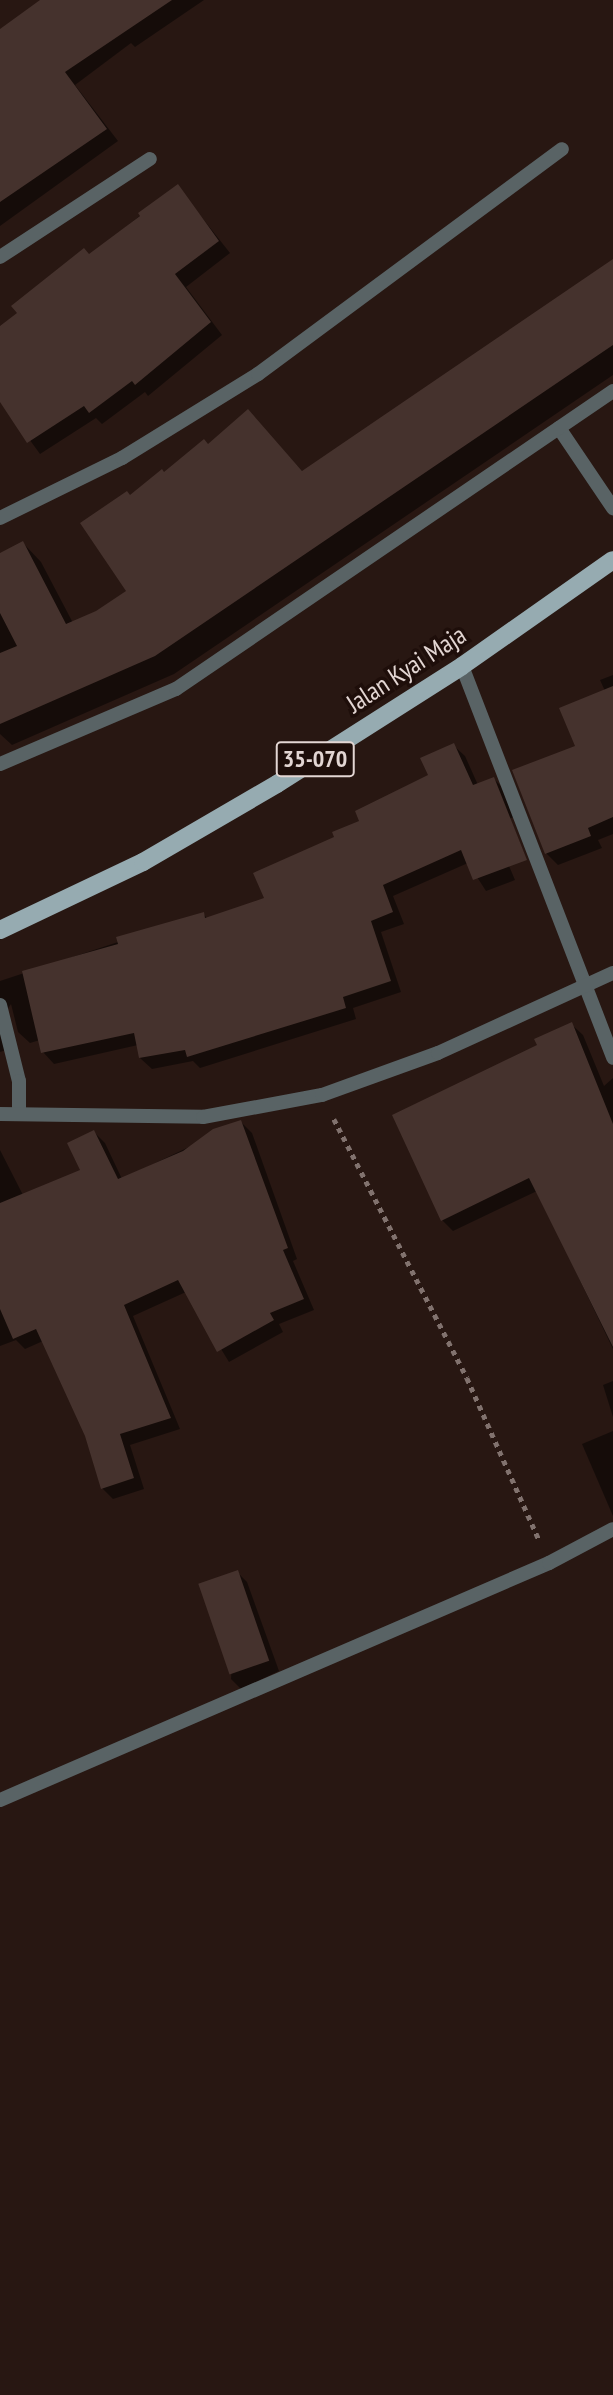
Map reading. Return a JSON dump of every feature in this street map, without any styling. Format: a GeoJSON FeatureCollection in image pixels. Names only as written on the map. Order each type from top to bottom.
{"type":"FeatureCollection","features":[{"type":"Feature","properties":{"kind":"main road","name":"Jalan Kyai Maja"},"geometry":{"type":"LineString","coordinates":[[0,930],[143,862],[277,784],[462,666],[613,560]]}},
{"type":"Feature","properties":{"kind":"street"},"geometry":{"type":"LineString","coordinates":[[0,518],[122,458],[258,373],[562,149]]}},
{"type":"Feature","properties":{"kind":"street"},"geometry":{"type":"LineString","coordinates":[[0,257],[150,159]]}},
{"type":"Feature","properties":{"kind":"street"},"geometry":{"type":"LineString","coordinates":[[0,764],[176,689],[613,391]]}},
{"type":"Feature","properties":{"kind":"street"},"geometry":{"type":"LineString","coordinates":[[559,428],[613,508]]}},
{"type":"Feature","properties":{"kind":"street"},"geometry":{"type":"LineString","coordinates":[[462,666],[562,935],[613,1058]]}},
{"type":"Feature","properties":{"kind":"street"},"geometry":{"type":"LineString","coordinates":[[0,1114],[203,1117],[322,1095],[438,1054],[584,989],[613,973]]}},
{"type":"Feature","properties":{"kind":"street"},"geometry":{"type":"LineString","coordinates":[[0,1005],[19,1081],[19,1113]]}},
{"type":"Feature","properties":{"kind":"street"},"geometry":{"type":"LineString","coordinates":[[0,1800],[549,1563],[613,1529]]}},
{"type":"Feature","properties":{"kind":"path"},"geometry":{"type":"LineString","coordinates":[[322,1095],[467,1378],[549,1563]]}},
{"type":"Feature","properties":{"kind":"building"},"geometry":{"type":"Polygon","coordinates":[[[40,0],[172,0],[65,72],[107,129],[0,202],[0,29],[40,0]]]}},
{"type":"Feature","properties":{"kind":"building"},"geometry":{"type":"Polygon","coordinates":[[[178,184],[219,241],[175,274],[211,322],[135,385],[132,381],[89,413],[84,406],[27,443],[0,402],[0,326],[17,313],[11,306],[84,248],[89,254],[178,184]]]}},
{"type":"Feature","properties":{"kind":"building"},"geometry":{"type":"Polygon","coordinates":[[[613,259],[613,345],[155,656],[0,724],[0,653],[17,646],[0,613],[0,553],[23,541],[66,624],[96,611],[126,591],[80,523],[127,491],[130,495],[162,469],[164,472],[204,439],[208,444],[248,409],[302,471],[613,259]]]}},
{"type":"Feature","properties":{"kind":"building"},"geometry":{"type":"Polygon","coordinates":[[[613,686],[613,817],[588,828],[591,836],[545,854],[512,770],[575,746],[559,708],[613,686]]]}},
{"type":"Feature","properties":{"kind":"building"},"geometry":{"type":"Polygon","coordinates":[[[454,743],[473,785],[494,777],[527,860],[473,880],[461,850],[383,885],[393,912],[371,921],[391,981],[343,997],[346,1008],[187,1057],[185,1050],[139,1058],[134,1033],[41,1053],[22,971],[118,944],[116,937],[204,912],[205,918],[264,898],[253,873],[334,837],[332,832],[359,821],[355,811],[428,775],[420,758],[454,743]]]}},
{"type":"Feature","properties":{"kind":"building"},"geometry":{"type":"Polygon","coordinates":[[[572,1022],[613,1124],[613,1347],[529,1178],[441,1221],[392,1115],[537,1045],[534,1039],[572,1022]]]}},
{"type":"Feature","properties":{"kind":"building"},"geometry":{"type":"Polygon","coordinates":[[[241,1120],[288,1248],[283,1250],[304,1299],[270,1313],[274,1320],[217,1352],[178,1280],[124,1305],[171,1418],[120,1434],[134,1478],[101,1489],[85,1436],[36,1329],[13,1339],[0,1309],[0,1203],[80,1170],[67,1143],[94,1130],[118,1179],[183,1151],[213,1129],[241,1120]]]}},
{"type":"Feature","properties":{"kind":"building"},"geometry":{"type":"Polygon","coordinates":[[[238,1570],[269,1661],[230,1674],[198,1584],[238,1570]]]}}]}
